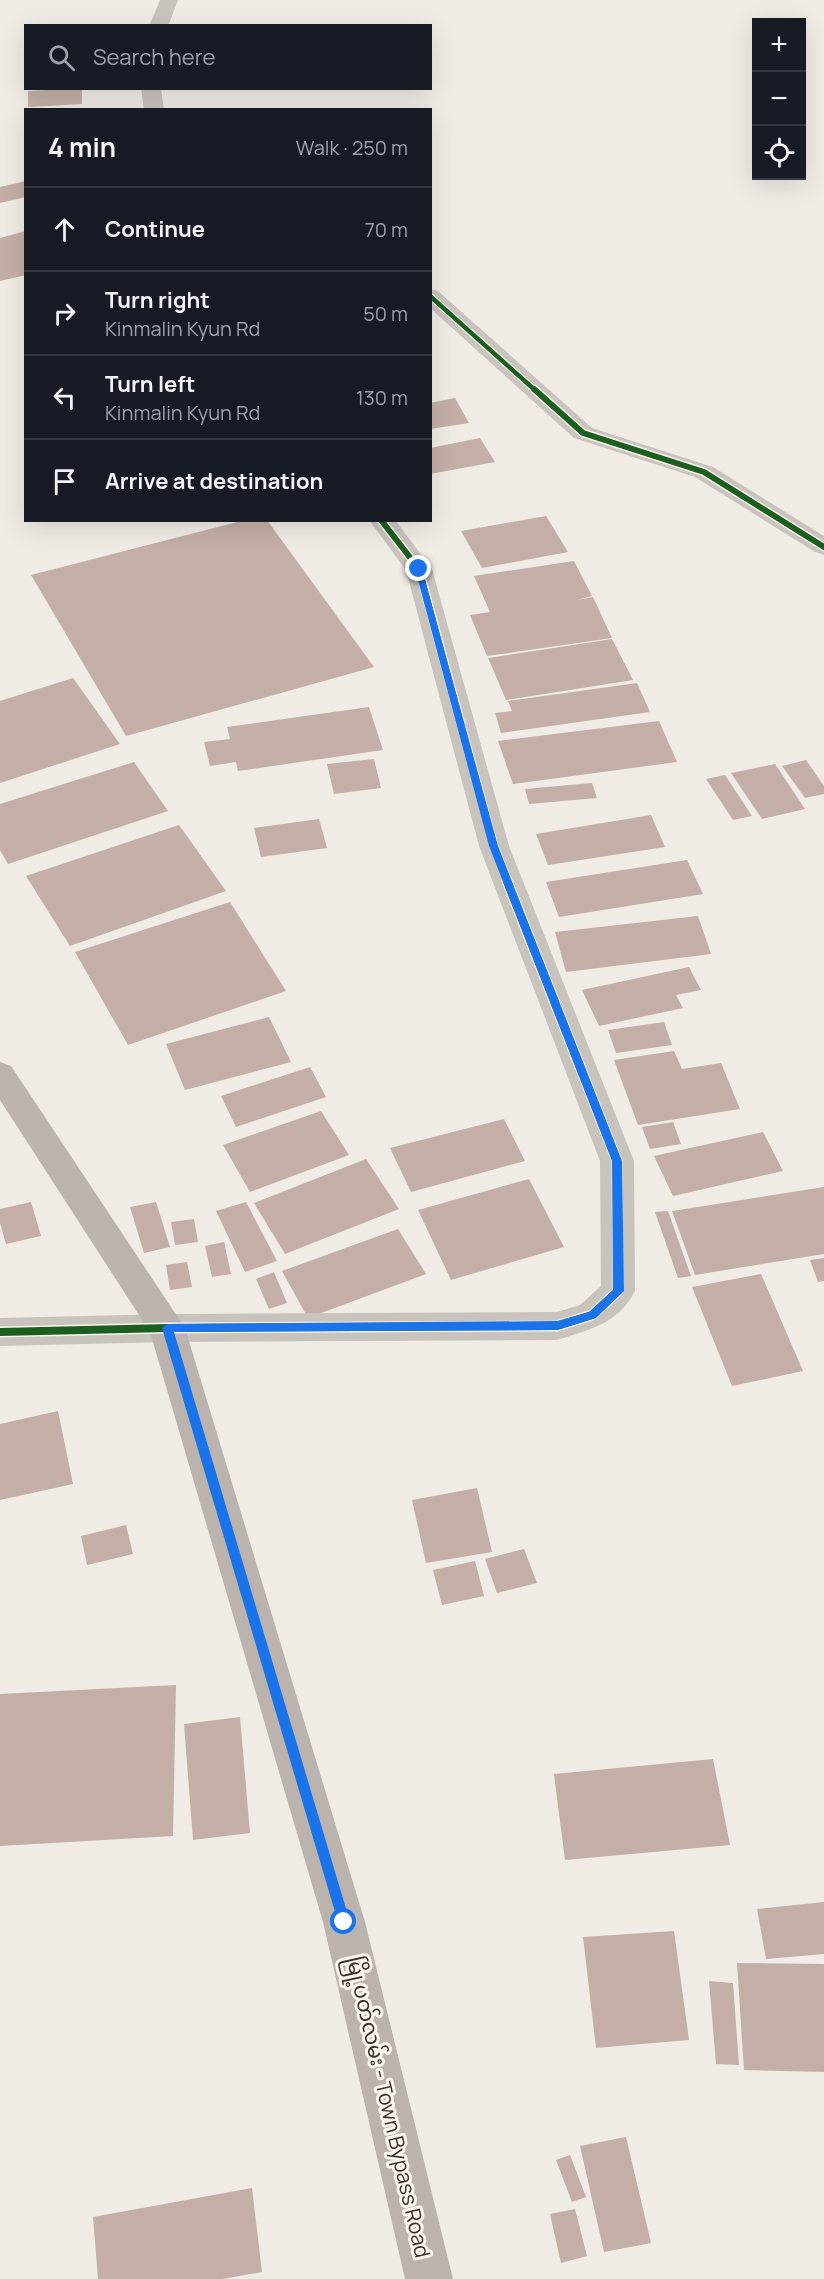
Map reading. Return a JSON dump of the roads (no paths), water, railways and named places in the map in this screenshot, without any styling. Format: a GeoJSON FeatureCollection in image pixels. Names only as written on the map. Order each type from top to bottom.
{"type":"FeatureCollection","features":[{"type":"Feature","properties":{"kind":"main road","name":"မြို့ပတ်လမ်း - Town Bypass Road"},"geometry":{"type":"LineString","coordinates":[[0,1074],[167,1328],[344,1922],[429,2279]]}},
{"type":"Feature","properties":{"kind":"street"},"geometry":{"type":"LineString","coordinates":[[160,24],[169,0]]}},
{"type":"Feature","properties":{"kind":"street"},"geometry":{"type":"LineString","coordinates":[[151,90],[154,108]]}},
{"type":"Feature","properties":{"kind":"street"},"geometry":{"type":"LineString","coordinates":[[432,298],[583,433],[704,472],[824,547]]}},
{"type":"Feature","properties":{"kind":"street"},"geometry":{"type":"LineString","coordinates":[[0,1332],[167,1328],[557,1326],[592,1315],[618,1291],[617,1161],[494,846],[419,569],[383,522]]}}]}
